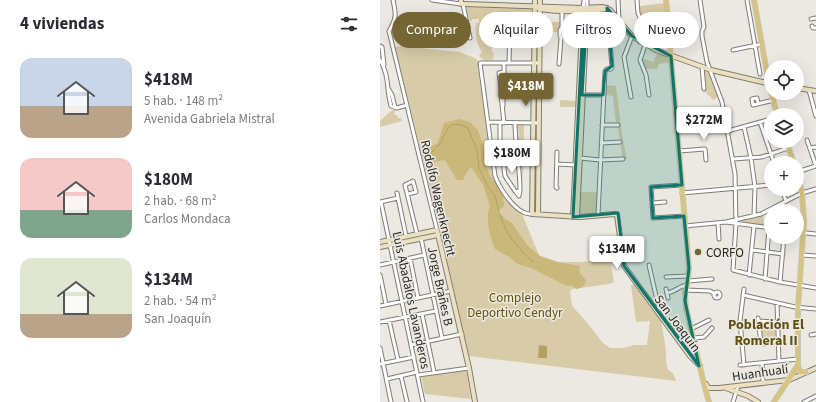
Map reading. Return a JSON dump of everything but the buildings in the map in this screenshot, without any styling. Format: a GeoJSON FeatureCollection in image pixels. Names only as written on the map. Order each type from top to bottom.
{"type":"FeatureCollection","features":[{"type":"Feature","properties":{"kind":"main road"},"geometry":{"type":"LineString","coordinates":[[535,0],[538,7]]}},
{"type":"Feature","properties":{"kind":"main road"},"geometry":{"type":"LineString","coordinates":[[532,214],[538,7],[540,0]]}},
{"type":"Feature","properties":{"kind":"main road"},"geometry":{"type":"LineString","coordinates":[[666,0],[689,268],[686,308],[709,402]]}},
{"type":"Feature","properties":{"kind":"main road"},"geometry":{"type":"LineString","coordinates":[[754,0],[765,60]]}},
{"type":"Feature","properties":{"kind":"main road"},"geometry":{"type":"LineString","coordinates":[[463,2],[503,6],[585,9],[603,7],[612,12]]}},
{"type":"Feature","properties":{"kind":"main road"},"geometry":{"type":"LineString","coordinates":[[626,29],[632,36]]}},
{"type":"Feature","properties":{"kind":"main road"},"geometry":{"type":"LineString","coordinates":[[575,217],[580,158],[583,48]]}},
{"type":"Feature","properties":{"kind":"main road"},"geometry":{"type":"LineString","coordinates":[[575,217],[576,165],[583,48]]}},
{"type":"Feature","properties":{"kind":"main road"},"geometry":{"type":"LineString","coordinates":[[652,48],[711,70],[764,83]]}},
{"type":"Feature","properties":{"kind":"main road"},"geometry":{"type":"LineString","coordinates":[[537,63],[539,123],[538,214]]}},
{"type":"Feature","properties":{"kind":"main road"},"geometry":{"type":"LineString","coordinates":[[804,89],[816,91]]}},
{"type":"Feature","properties":{"kind":"main road"},"geometry":{"type":"LineString","coordinates":[[772,101],[774,108]]}},
{"type":"Feature","properties":{"kind":"main road"},"geometry":{"type":"LineString","coordinates":[[788,148],[791,156]]}},
{"type":"Feature","properties":{"kind":"main road","name":"San Joaquín"},"geometry":{"type":"LineString","coordinates":[[532,214],[575,217],[615,214],[618,216],[624,266],[699,366]]}},
{"type":"Feature","properties":{"kind":"main road"},"geometry":{"type":"LineString","coordinates":[[380,246],[406,236],[437,232]]}},
{"type":"Feature","properties":{"kind":"main road"},"geometry":{"type":"LineString","coordinates":[[380,242],[421,238],[437,232]]}},
{"type":"Feature","properties":{"kind":"main road","name":"Rodolfo Wagenknecht"},"geometry":{"type":"LineString","coordinates":[[437,232],[462,334],[475,402]]}},
{"type":"Feature","properties":{"kind":"main road"},"geometry":{"type":"LineString","coordinates":[[803,244],[798,307],[798,367],[801,372],[806,372]]}},
{"type":"Feature","properties":{"kind":"main road"},"geometry":{"type":"LineString","coordinates":[[774,402],[798,367]]}},
{"type":"Feature","properties":{"kind":"main road","name":"Huanhualí"},"geometry":{"type":"LineString","coordinates":[[706,388],[722,388],[789,380],[816,368]]}},
{"type":"Feature","properties":{"kind":"main road"},"geometry":{"type":"LineString","coordinates":[[722,388],[736,392],[757,402]]}},
{"type":"Feature","properties":{"kind":"street","name":"Rodolfo Wagenknecht"},"geometry":{"type":"LineString","coordinates":[[392,0],[396,16],[394,24],[389,31],[437,232]]}},
{"type":"Feature","properties":{"kind":"street"},"geometry":{"type":"LineString","coordinates":[[432,0],[463,2],[465,12]]}},
{"type":"Feature","properties":{"kind":"street"},"geometry":{"type":"LineString","coordinates":[[503,0],[503,6]]}},
{"type":"Feature","properties":{"kind":"street"},"geometry":{"type":"LineString","coordinates":[[584,0],[585,9]]}},
{"type":"Feature","properties":{"kind":"street"},"geometry":{"type":"LineString","coordinates":[[585,9],[587,0]]}},
{"type":"Feature","properties":{"kind":"street"},"geometry":{"type":"LineString","coordinates":[[618,0],[619,12]]}},
{"type":"Feature","properties":{"kind":"street"},"geometry":{"type":"LineString","coordinates":[[637,0],[638,12]]}},
{"type":"Feature","properties":{"kind":"street"},"geometry":{"type":"LineString","coordinates":[[700,0],[704,27],[702,36],[707,62],[722,102],[733,159],[736,188],[736,224],[732,270],[780,282],[816,288]]}},
{"type":"Feature","properties":{"kind":"street"},"geometry":{"type":"LineString","coordinates":[[747,0],[760,74]]}},
{"type":"Feature","properties":{"kind":"street"},"geometry":{"type":"LineString","coordinates":[[559,64],[562,8]]}},
{"type":"Feature","properties":{"kind":"street"},"geometry":{"type":"LineString","coordinates":[[598,215],[605,71],[607,69],[611,69],[612,67],[607,8]]}},
{"type":"Feature","properties":{"kind":"street"},"geometry":{"type":"LineString","coordinates":[[811,19],[816,18]]}},
{"type":"Feature","properties":{"kind":"street"},"geometry":{"type":"LineString","coordinates":[[812,26],[812,28],[816,28]]}},
{"type":"Feature","properties":{"kind":"street"},"geometry":{"type":"LineString","coordinates":[[631,97],[624,57],[626,48],[632,36]]}},
{"type":"Feature","properties":{"kind":"street"},"geometry":{"type":"LineString","coordinates":[[733,50],[762,44]]}},
{"type":"Feature","properties":{"kind":"street"},"geometry":{"type":"LineString","coordinates":[[380,46],[382,47],[381,59],[388,79],[391,106],[395,107],[407,105]]}},
{"type":"Feature","properties":{"kind":"street"},"geometry":{"type":"LineString","coordinates":[[509,48],[509,63]]}},
{"type":"Feature","properties":{"kind":"street"},"geometry":{"type":"LineString","coordinates":[[644,48],[640,60],[646,75],[649,95]]}},
{"type":"Feature","properties":{"kind":"street"},"geometry":{"type":"LineString","coordinates":[[532,214],[526,214],[520,211],[497,182],[480,63],[537,63]]}},
{"type":"Feature","properties":{"kind":"street"},"geometry":{"type":"LineString","coordinates":[[504,63],[504,72]]}},
{"type":"Feature","properties":{"kind":"street"},"geometry":{"type":"LineString","coordinates":[[702,67],[704,89]]}},
{"type":"Feature","properties":{"kind":"street"},"geometry":{"type":"LineString","coordinates":[[809,90],[816,116]]}},
{"type":"Feature","properties":{"kind":"street"},"geometry":{"type":"LineString","coordinates":[[582,95],[604,95]]}},
{"type":"Feature","properties":{"kind":"street"},"geometry":{"type":"LineString","coordinates":[[758,104],[772,101]]}},
{"type":"Feature","properties":{"kind":"street"},"geometry":{"type":"LineString","coordinates":[[503,106],[504,123]]}},
{"type":"Feature","properties":{"kind":"street"},"geometry":{"type":"LineString","coordinates":[[676,118],[701,115]]}},
{"type":"Feature","properties":{"kind":"street"},"geometry":{"type":"LineString","coordinates":[[728,131],[764,121]]}},
{"type":"Feature","properties":{"kind":"street"},"geometry":{"type":"LineString","coordinates":[[489,122],[539,123]]}},
{"type":"Feature","properties":{"kind":"street"},"geometry":{"type":"LineString","coordinates":[[500,122],[500,139],[505,176],[517,192],[520,190],[515,123]]}},
{"type":"Feature","properties":{"kind":"street"},"geometry":{"type":"LineString","coordinates":[[760,122],[771,154]]}},
{"type":"Feature","properties":{"kind":"street"},"geometry":{"type":"LineString","coordinates":[[602,125],[618,125]]}},
{"type":"Feature","properties":{"kind":"street"},"geometry":{"type":"LineString","coordinates":[[744,127],[756,187],[754,216]]}},
{"type":"Feature","properties":{"kind":"street"},"geometry":{"type":"LineString","coordinates":[[804,170],[816,166],[807,140]]}},
{"type":"Feature","properties":{"kind":"street"},"geometry":{"type":"LineString","coordinates":[[601,143],[620,142]]}},
{"type":"Feature","properties":{"kind":"street"},"geometry":{"type":"LineString","coordinates":[[810,148],[816,146]]}},
{"type":"Feature","properties":{"kind":"street"},"geometry":{"type":"LineString","coordinates":[[733,159],[762,157],[788,148]]}},
{"type":"Feature","properties":{"kind":"street"},"geometry":{"type":"LineString","coordinates":[[679,151],[705,149],[706,160]]}},
{"type":"Feature","properties":{"kind":"street"},"geometry":{"type":"LineString","coordinates":[[557,152],[557,188]]}},
{"type":"Feature","properties":{"kind":"street"},"geometry":{"type":"LineString","coordinates":[[580,158],[600,160],[623,159]]}},
{"type":"Feature","properties":{"kind":"street"},"geometry":{"type":"LineString","coordinates":[[557,164],[576,165]]}},
{"type":"Feature","properties":{"kind":"street"},"geometry":{"type":"LineString","coordinates":[[408,194],[416,192],[413,180],[405,185],[418,234]]}},
{"type":"Feature","properties":{"kind":"street"},"geometry":{"type":"LineString","coordinates":[[682,185],[651,188],[653,218],[684,216]]}},
{"type":"Feature","properties":{"kind":"street"},"geometry":{"type":"LineString","coordinates":[[682,193],[764,186]]}},
{"type":"Feature","properties":{"kind":"street"},"geometry":{"type":"LineString","coordinates":[[804,192],[816,189]]}},
{"type":"Feature","properties":{"kind":"street"},"geometry":{"type":"LineString","coordinates":[[398,193],[406,236]]}},
{"type":"Feature","properties":{"kind":"street"},"geometry":{"type":"LineString","coordinates":[[784,196],[785,202]]}},
{"type":"Feature","properties":{"kind":"street"},"geometry":{"type":"LineString","coordinates":[[685,226],[726,222],[754,216],[796,196]]}},
{"type":"Feature","properties":{"kind":"street"},"geometry":{"type":"LineString","coordinates":[[380,202],[398,198]]}},
{"type":"Feature","properties":{"kind":"street","name":"Luis Abadalos Lavanderos"},"geometry":{"type":"LineString","coordinates":[[380,202],[412,344],[423,402]]}},
{"type":"Feature","properties":{"kind":"street"},"geometry":{"type":"LineString","coordinates":[[652,203],[665,202]]}},
{"type":"Feature","properties":{"kind":"street"},"geometry":{"type":"LineString","coordinates":[[726,222],[764,227]]}},
{"type":"Feature","properties":{"kind":"street"},"geometry":{"type":"LineString","coordinates":[[718,223],[719,239]]}},
{"type":"Feature","properties":{"kind":"street"},"geometry":{"type":"LineString","coordinates":[[750,275],[754,226]]}},
{"type":"Feature","properties":{"kind":"street"},"geometry":{"type":"LineString","coordinates":[[804,233],[816,234]]}},
{"type":"Feature","properties":{"kind":"street","name":"Jorge Brañes B"},"geometry":{"type":"LineString","coordinates":[[421,238],[442,338]]}},
{"type":"Feature","properties":{"kind":"street"},"geometry":{"type":"LineString","coordinates":[[765,278],[768,244]]}},
{"type":"Feature","properties":{"kind":"street"},"geometry":{"type":"LineString","coordinates":[[780,282],[784,244]]}},
{"type":"Feature","properties":{"kind":"street"},"geometry":{"type":"LineString","coordinates":[[752,250],[783,254]]}},
{"type":"Feature","properties":{"kind":"street"},"geometry":{"type":"LineString","coordinates":[[802,254],[816,256]]}},
{"type":"Feature","properties":{"kind":"street"},"geometry":{"type":"LineString","coordinates":[[380,264],[424,255]]}},
{"type":"Feature","properties":{"kind":"street"},"geometry":{"type":"LineString","coordinates":[[410,258],[418,298]]}},
{"type":"Feature","properties":{"kind":"street"},"geometry":{"type":"LineString","coordinates":[[650,265],[659,309],[658,313]]}},
{"type":"Feature","properties":{"kind":"street"},"geometry":{"type":"LineString","coordinates":[[380,275],[386,304]]}},
{"type":"Feature","properties":{"kind":"street"},"geometry":{"type":"LineString","coordinates":[[666,277],[687,283],[715,294]]}},
{"type":"Feature","properties":{"kind":"street"},"geometry":{"type":"LineString","coordinates":[[668,298],[667,291],[673,292],[687,283],[712,280]]}},
{"type":"Feature","properties":{"kind":"street"},"geometry":{"type":"LineString","coordinates":[[744,289],[740,321],[744,365]]}},
{"type":"Feature","properties":{"kind":"street"},"geometry":{"type":"LineString","coordinates":[[380,306],[451,291]]}},
{"type":"Feature","properties":{"kind":"street"},"geometry":{"type":"LineString","coordinates":[[743,295],[777,303],[816,309]]}},
{"type":"Feature","properties":{"kind":"street"},"geometry":{"type":"LineString","coordinates":[[777,303],[779,361]]}},
{"type":"Feature","properties":{"kind":"street"},"geometry":{"type":"LineString","coordinates":[[380,322],[436,311]]}},
{"type":"Feature","properties":{"kind":"street"},"geometry":{"type":"LineString","coordinates":[[422,314],[434,372]]}},
{"type":"Feature","properties":{"kind":"street"},"geometry":{"type":"LineString","coordinates":[[778,322],[759,319],[761,342],[764,344],[778,342]]}},
{"type":"Feature","properties":{"kind":"street"},"geometry":{"type":"LineString","coordinates":[[390,320],[398,360]]}},
{"type":"Feature","properties":{"kind":"street"},"geometry":{"type":"LineString","coordinates":[[691,329],[709,320]]}},
{"type":"Feature","properties":{"kind":"street"},"geometry":{"type":"LineString","coordinates":[[693,338],[704,337],[712,328]]}},
{"type":"Feature","properties":{"kind":"street"},"geometry":{"type":"LineString","coordinates":[[412,344],[462,334]]}},
{"type":"Feature","properties":{"kind":"street"},"geometry":{"type":"LineString","coordinates":[[811,335],[816,334]]}},
{"type":"Feature","properties":{"kind":"street"},"geometry":{"type":"LineString","coordinates":[[380,348],[391,402]]}},
{"type":"Feature","properties":{"kind":"street"},"geometry":{"type":"LineString","coordinates":[[382,363],[414,357]]}},
{"type":"Feature","properties":{"kind":"street"},"geometry":{"type":"LineString","coordinates":[[740,365],[798,359]]}},
{"type":"Feature","properties":{"kind":"street"},"geometry":{"type":"LineString","coordinates":[[762,363],[764,383]]}},
{"type":"Feature","properties":{"kind":"street"},"geometry":{"type":"LineString","coordinates":[[387,379],[469,368]]}},
{"type":"Feature","properties":{"kind":"street"},"geometry":{"type":"LineString","coordinates":[[401,376],[407,402]]}},
{"type":"Feature","properties":{"kind":"street"},"geometry":{"type":"LineString","coordinates":[[733,402],[738,386]]}},
{"type":"Feature","properties":{"kind":"street"},"geometry":{"type":"LineString","coordinates":[[804,402],[811,401],[816,396]]}},
{"type":"Feature","properties":{"kind":"highlighted area"},"geometry":{"type":"Polygon","coordinates":[[[607,8],[632,36],[671,56],[682,185],[651,187],[653,218],[684,216],[689,268],[685,301],[699,366],[624,266],[618,213],[573,217],[582,44],[585,45],[582,95],[603,95],[605,71],[612,66],[607,8]]]}},
{"type":"Feature","properties":{"kind":"green space"},"geometry":{"type":"Polygon","coordinates":[[[665,3],[666,12],[638,12],[640,6],[665,3]]]}},
{"type":"Feature","properties":{"kind":"green space"},"geometry":{"type":"Polygon","coordinates":[[[466,6],[533,8],[533,12],[479,12],[479,19],[472,19],[472,21],[471,12],[468,12],[466,6]]]}},
{"type":"Feature","properties":{"kind":"green space"},"geometry":{"type":"Polygon","coordinates":[[[553,22],[560,22],[558,32],[553,32],[553,22]]]}},
{"type":"Feature","properties":{"kind":"green space"},"geometry":{"type":"Polygon","coordinates":[[[476,23],[479,23],[479,47],[476,35],[476,23]]]}},
{"type":"Feature","properties":{"kind":"green space","name":"Complejo Deportivo Cendyr"},"geometry":{"type":"Polygon","coordinates":[[[395,48],[419,48],[460,52],[477,59],[494,176],[499,189],[522,214],[539,255],[558,262],[582,262],[610,259],[614,282],[572,289],[570,291],[572,306],[603,343],[610,348],[647,345],[650,321],[636,322],[631,285],[634,284],[661,320],[666,350],[666,362],[668,370],[673,373],[676,381],[469,356],[395,48]]]}},
{"type":"Feature","properties":{"kind":"green space"},"geometry":{"type":"Polygon","coordinates":[[[480,48],[493,48],[491,50],[494,58],[492,60],[484,60],[479,55],[482,52],[480,48]]]}},
{"type":"Feature","properties":{"kind":"green space"},"geometry":{"type":"Polygon","coordinates":[[[658,53],[666,56],[670,62],[659,64],[657,69],[646,69],[642,64],[642,58],[653,62],[658,53]]]}},
{"type":"Feature","properties":{"kind":"green space"},"geometry":{"type":"Polygon","coordinates":[[[703,70],[710,73],[718,97],[713,100],[705,91],[703,70]]]}},
{"type":"Feature","properties":{"kind":"green space"},"geometry":{"type":"Polygon","coordinates":[[[606,85],[616,86],[622,135],[627,159],[623,160],[616,124],[613,96],[606,95],[606,85]]]}},
{"type":"Feature","properties":{"kind":"green space"},"geometry":{"type":"Polygon","coordinates":[[[560,100],[577,101],[577,107],[560,107],[560,100]]]}},
{"type":"Feature","properties":{"kind":"green space"},"geometry":{"type":"Polygon","coordinates":[[[396,109],[394,115],[401,118],[402,121],[380,127],[380,121],[391,111],[396,109]]]}},
{"type":"Feature","properties":{"kind":"green space"},"geometry":{"type":"Polygon","coordinates":[[[517,124],[524,124],[523,178],[516,135],[519,135],[517,124]]]}},
{"type":"Feature","properties":{"kind":"green space"},"geometry":{"type":"Polygon","coordinates":[[[535,124],[537,124],[536,211],[534,211],[535,124]]]}},
{"type":"Feature","properties":{"kind":"green space"},"geometry":{"type":"Polygon","coordinates":[[[580,192],[597,192],[596,213],[579,215],[580,192]]]}},
{"type":"Feature","properties":{"kind":"green space"},"geometry":{"type":"Polygon","coordinates":[[[763,215],[764,226],[740,223],[738,221],[763,215]]]}},
{"type":"Feature","properties":{"kind":"green space"},"geometry":{"type":"Polygon","coordinates":[[[762,322],[775,324],[776,341],[763,342],[762,322]]]}},
{"type":"Feature","properties":{"kind":"green space"},"geometry":{"type":"Polygon","coordinates":[[[466,370],[471,399],[425,394],[421,376],[466,370]]]}},
{"type":"Feature","properties":{"kind":"shaded area"},"geometry":{"type":"Polygon","coordinates":[[[459,119],[470,122],[478,130],[486,154],[486,165],[490,176],[496,183],[503,196],[504,206],[498,211],[505,219],[511,222],[528,246],[541,257],[580,266],[579,272],[586,280],[583,287],[577,289],[571,285],[567,286],[531,268],[518,264],[495,249],[488,222],[490,206],[483,185],[471,167],[463,180],[457,180],[445,160],[433,162],[431,169],[426,170],[423,153],[426,149],[438,143],[444,123],[459,119]]]}},
{"type":"Feature","properties":{"kind":"shaded area"},"geometry":{"type":"Polygon","coordinates":[[[539,345],[547,346],[547,358],[538,358],[539,345]]]}},
{"type":"Feature","properties":{"kind":"waterway"},"geometry":{"type":"LineString","coordinates":[[437,147],[451,126],[455,124],[468,128],[477,151],[479,168],[487,185],[495,196],[499,212]]}},
{"type":"Feature","properties":{"kind":"waterway"},"geometry":{"type":"LineString","coordinates":[[424,160],[435,149]]}},
{"type":"Feature","properties":{"kind":"waterway"},"geometry":{"type":"LineString","coordinates":[[500,214],[505,228],[513,240],[533,262]]}},
{"type":"Feature","properties":{"kind":"place","name":"CORFO"},"geometry":{"type":"Point","coordinates":[698,252]}},
{"type":"Feature","properties":{"kind":"district","name":"Población El Romeral II"},"geometry":{"type":"Point","coordinates":[766,332]}}]}
